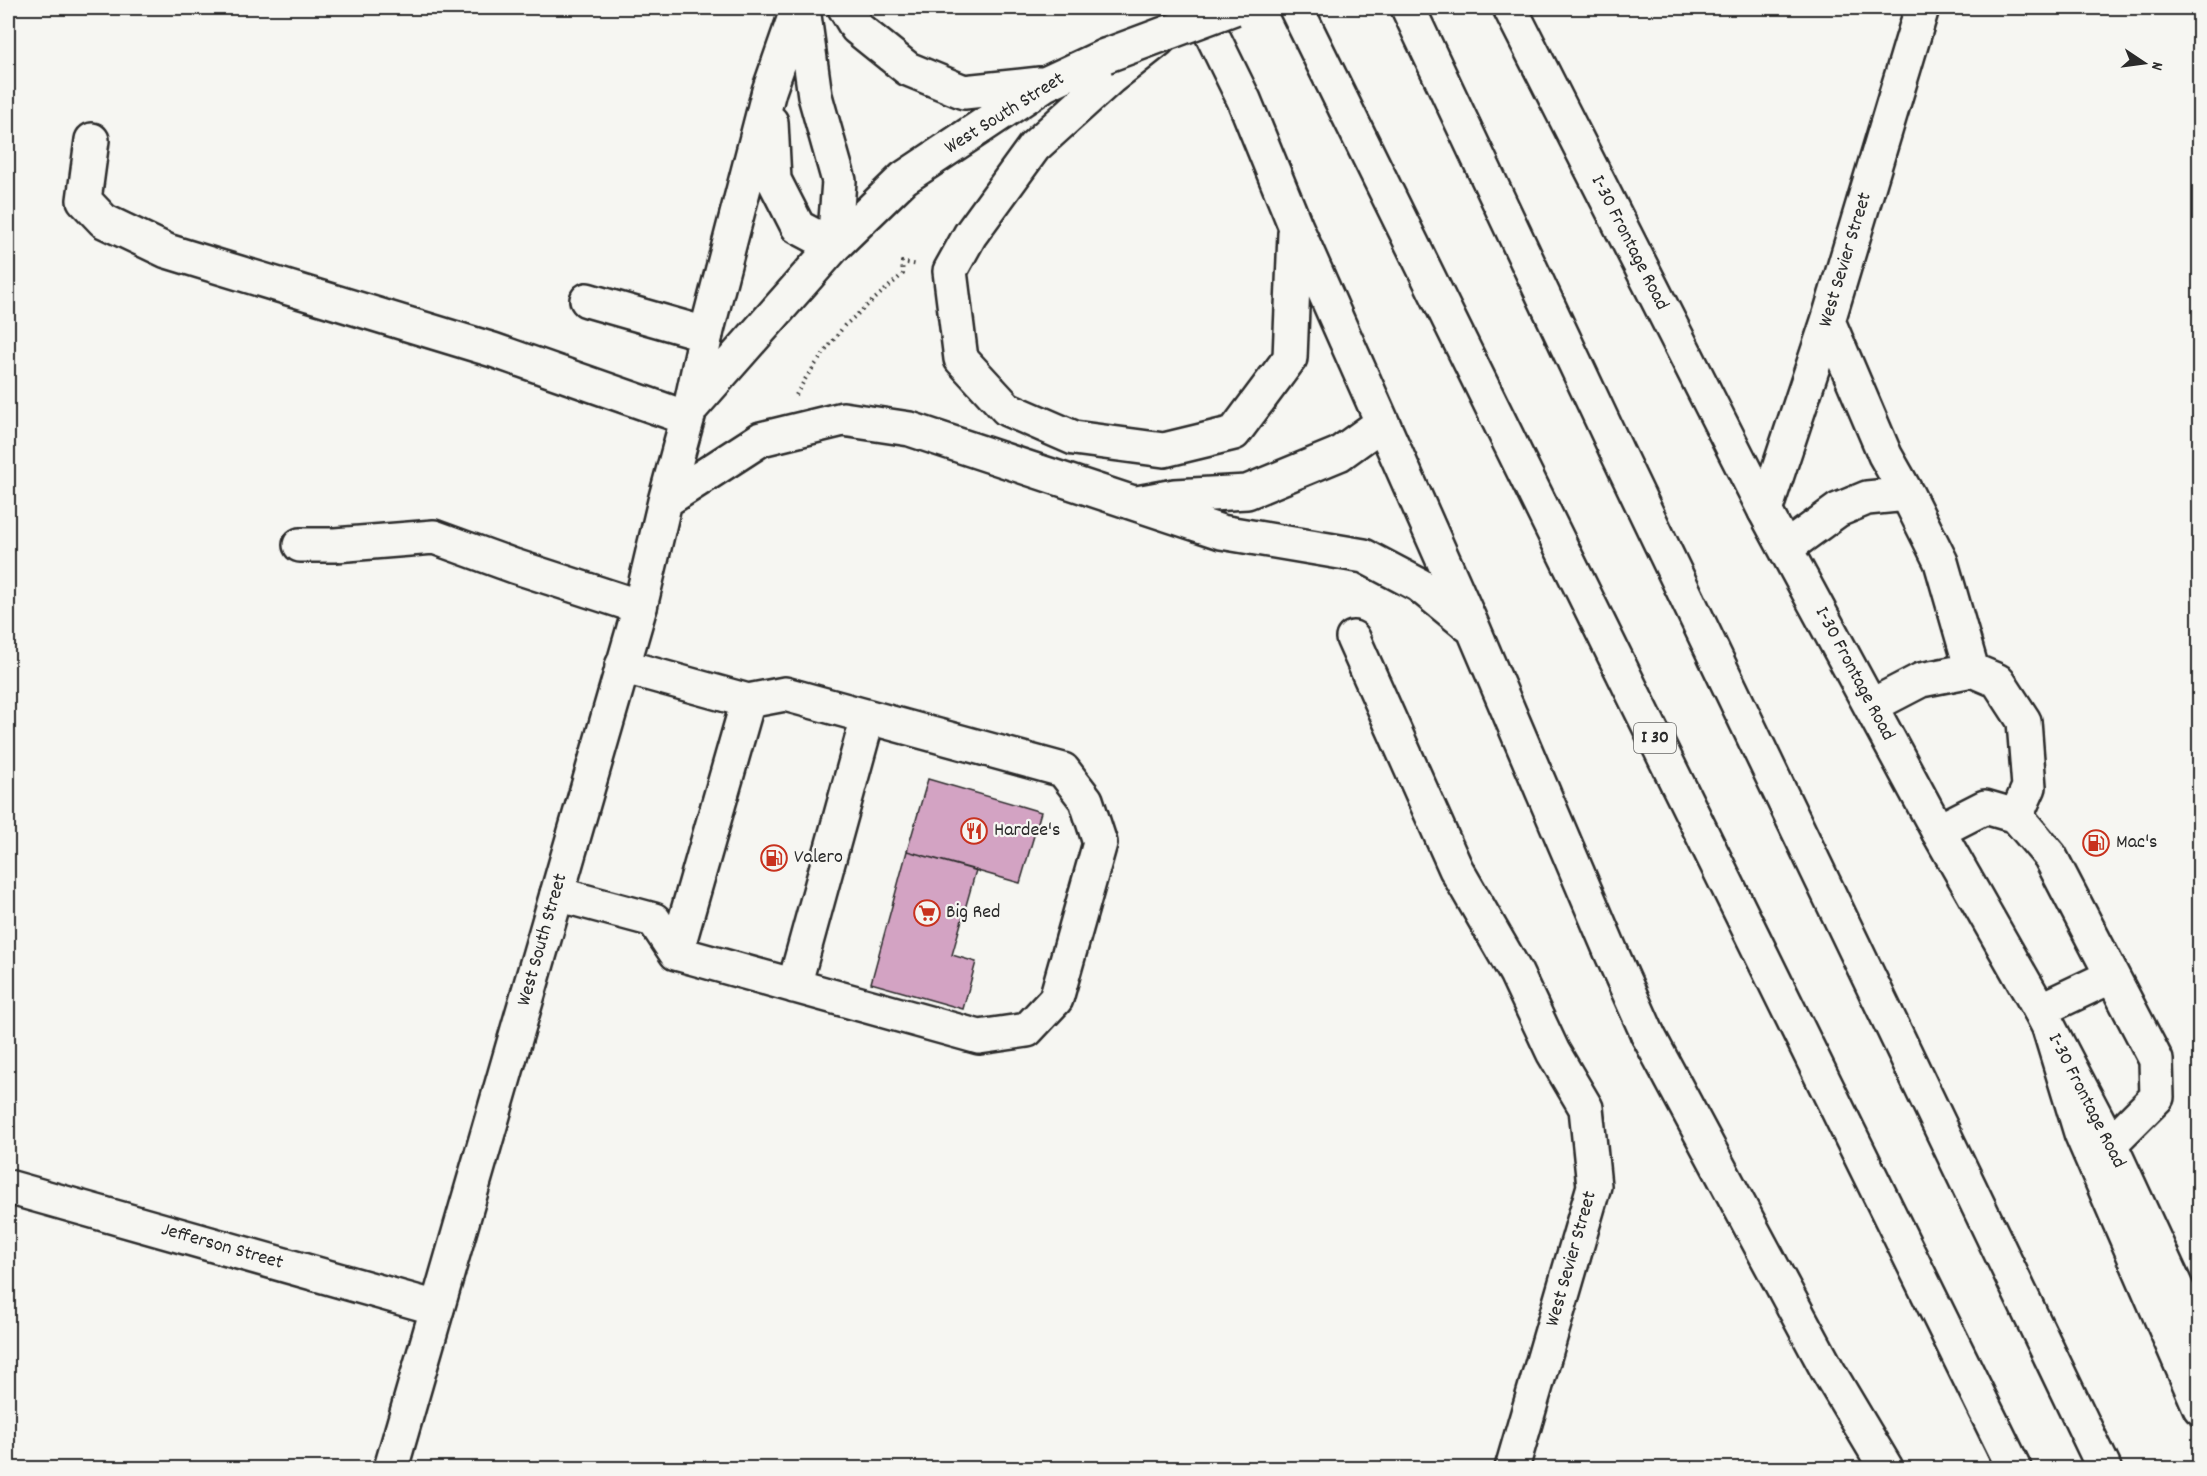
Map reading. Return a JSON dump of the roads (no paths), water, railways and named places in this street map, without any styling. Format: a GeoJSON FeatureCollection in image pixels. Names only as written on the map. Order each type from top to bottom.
{"type":"FeatureCollection","features":[{"type":"Feature","properties":{"kind":"main road","name":"West South Street"},"geometry":{"type":"LineString","coordinates":[[392,1468],[640,607],[706,334],[769,91],[798,8]]}},
{"type":"Feature","properties":{"kind":"main road"},"geometry":{"type":"LineString","coordinates":[[769,91],[774,180],[798,227],[834,246],[839,181],[815,96],[803,8]]}},
{"type":"Feature","properties":{"kind":"main road"},"geometry":{"type":"LineString","coordinates":[[845,8],[857,28],[908,69],[964,92],[1045,84]]}},
{"type":"Feature","properties":{"kind":"main road"},"geometry":{"type":"LineString","coordinates":[[1199,8],[1244,100],[1295,225],[1474,630],[1648,1035],[1821,1358],[1886,1468]]}},
{"type":"Feature","properties":{"kind":"main road","name":"West South Street"},"geometry":{"type":"LineString","coordinates":[[688,414],[834,246],[904,178],[1045,84],[1105,56],[1234,8]]}},
{"type":"Feature","properties":{"kind":"main road","name":"I 30"},"geometry":{"type":"LineString","coordinates":[[1296,8],[2014,1468]]}},
{"type":"Feature","properties":{"kind":"main road"},"geometry":{"type":"LineString","coordinates":[[1408,8],[2104,1468]]}},
{"type":"Feature","properties":{"kind":"main road","name":"I-30 Frontage Road"},"geometry":{"type":"LineString","coordinates":[[1510,8],[1765,511],[1938,831],[2045,1020],[2110,1144],[2199,1339]]}},
{"type":"Feature","properties":{"kind":"main road","name":"West Sevier Street"},"geometry":{"type":"LineString","coordinates":[[1765,511],[1828,321],[1922,8]]}},
{"type":"Feature","properties":{"kind":"main road"},"geometry":{"type":"LineString","coordinates":[[1167,33],[1111,77],[1034,147],[970,235],[950,271],[961,359],[1007,409],[1074,438],[1164,450],[1234,433],[1290,358],[1295,225]]}},
{"type":"Feature","properties":{"kind":"main road"},"geometry":{"type":"LineString","coordinates":[[92,140],[84,200],[104,220],[167,251],[493,350],[688,414]]}},
{"type":"Feature","properties":{"kind":"main road"},"geometry":{"type":"LineString","coordinates":[[587,300],[706,334]]}},
{"type":"Feature","properties":{"kind":"main road"},"geometry":{"type":"LineString","coordinates":[[1828,321],[1885,455],[1941,562],[1972,670]]}},
{"type":"Feature","properties":{"kind":"main road"},"geometry":{"type":"LineString","coordinates":[[665,501],[761,439],[843,418],[910,429],[1221,532],[1364,556],[1419,585],[1474,630]]}},
{"type":"Feature","properties":{"kind":"main road"},"geometry":{"type":"LineString","coordinates":[[1133,504],[1175,496],[1247,492],[1339,454],[1382,423]]}},
{"type":"Feature","properties":{"kind":"main road"},"geometry":{"type":"LineString","coordinates":[[1786,548],[1838,510],[1867,498],[1907,494]]}},
{"type":"Feature","properties":{"kind":"main road"},"geometry":{"type":"LineString","coordinates":[[300,545],[335,545],[434,537],[514,567],[640,607]]}},
{"type":"Feature","properties":{"kind":"main road","name":"West Sevier Street"},"geometry":{"type":"LineString","coordinates":[[1353,638],[1456,869],[1516,974],[1553,1052],[1586,1108],[1594,1186],[1512,1468]]}},
{"type":"Feature","properties":{"kind":"main road"},"geometry":{"type":"LineString","coordinates":[[557,894],[654,920],[676,953],[979,1037],[1027,1030],[1056,999],[1100,843],[1086,800],[1063,770],[785,694],[748,701],[622,666]]}},
{"type":"Feature","properties":{"kind":"main road"},"geometry":{"type":"LineString","coordinates":[[1871,706],[1921,680],[1972,670],[1998,681],[2024,721],[2029,787],[2016,816]]}},
{"type":"Feature","properties":{"kind":"main road"},"geometry":{"type":"LineString","coordinates":[[676,953],[748,701]]}},
{"type":"Feature","properties":{"kind":"main road"},"geometry":{"type":"LineString","coordinates":[[794,986],[868,717]]}},
{"type":"Feature","properties":{"kind":"main road"},"geometry":{"type":"LineString","coordinates":[[1938,831],[1985,807],[2016,816],[2050,856],[2156,1060],[2157,1097],[2110,1144]]}},
{"type":"Feature","properties":{"kind":"main road"},"geometry":{"type":"LineString","coordinates":[[2112,976],[2045,1020],[2081,1133],[2199,1408]]}},
{"type":"Feature","properties":{"kind":"main road","name":"Jefferson Street"},"geometry":{"type":"LineString","coordinates":[[8,1187],[437,1308]]}},
{"type":"Feature","properties":{"kind":"place","name":"Hardee's"},"geometry":{"type":"Point","coordinates":[974,831]}},
{"type":"Feature","properties":{"kind":"place","name":"Mac's"},"geometry":{"type":"Point","coordinates":[2096,843]}},
{"type":"Feature","properties":{"kind":"place","name":"Valero"},"geometry":{"type":"Point","coordinates":[774,858]}},
{"type":"Feature","properties":{"kind":"place","name":"Big Red"},"geometry":{"type":"Point","coordinates":[927,913]}}]}
